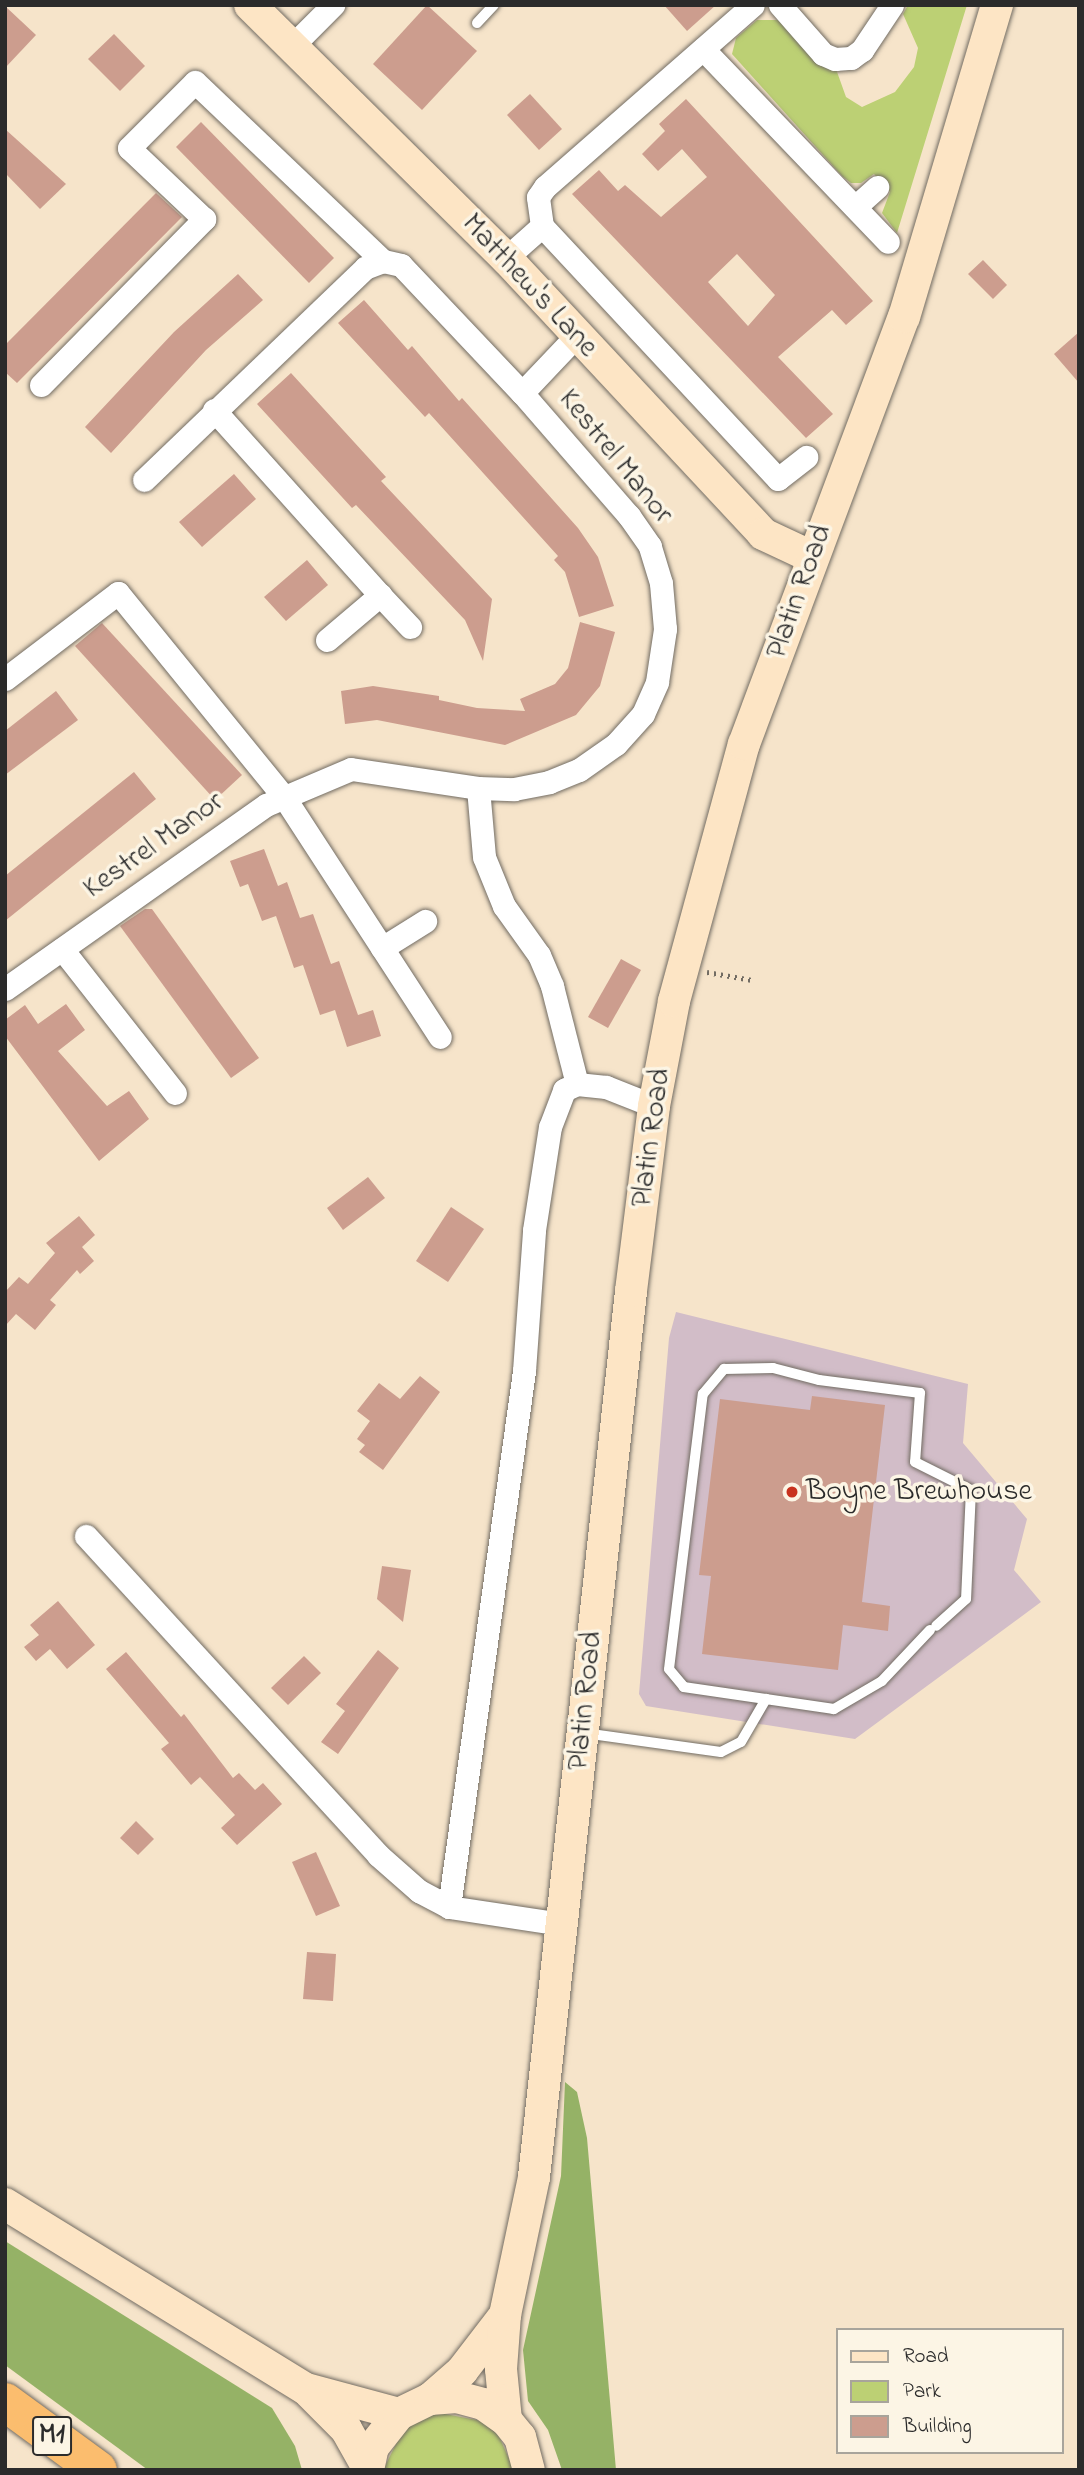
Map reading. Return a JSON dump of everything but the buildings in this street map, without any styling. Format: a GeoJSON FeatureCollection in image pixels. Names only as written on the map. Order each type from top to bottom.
{"type":"FeatureCollection","features":[{"type":"Feature","properties":{"kind":"highway","name":"M1"},"geometry":{"type":"LineString","coordinates":[[5,2402],[98,2470]]}},
{"type":"Feature","properties":{"kind":"main road","name":"Matthew's Lane"},"geometry":{"type":"LineString","coordinates":[[250,5],[506,258],[763,534],[813,557]]}},
{"type":"Feature","properties":{"kind":"main road","name":"Platin Road"},"geometry":{"type":"LineString","coordinates":[[506,2420],[500,2369],[505,2315],[534,2177],[654,1106],[682,968],[744,744],[904,317],[997,5]]}},
{"type":"Feature","properties":{"kind":"main road"},"geometry":{"type":"LineString","coordinates":[[5,2204],[306,2389],[346,2429],[368,2469]]}},
{"type":"Feature","properties":{"kind":"main road","name":"Platin Road"},"geometry":{"type":"LineString","coordinates":[[430,2399],[462,2371],[505,2315]]}},
{"type":"Feature","properties":{"kind":"main road"},"geometry":{"type":"LineString","coordinates":[[306,2389],[398,2414]]}},
{"type":"Feature","properties":{"kind":"main road"},"geometry":{"type":"LineString","coordinates":[[368,2469],[383,2429],[398,2414],[430,2399],[470,2401],[506,2420],[520,2437],[530,2470]]}},
{"type":"Feature","properties":{"kind":"street"},"geometry":{"type":"LineString","coordinates":[[753,5],[545,187],[538,197],[542,226],[778,479],[806,457]]}},
{"type":"Feature","properties":{"kind":"street"},"geometry":{"type":"LineString","coordinates":[[780,5],[823,54],[835,59],[851,58],[862,50],[892,5]]}},
{"type":"Feature","properties":{"kind":"street"},"geometry":{"type":"LineString","coordinates":[[293,45],[325,8]]}},
{"type":"Feature","properties":{"kind":"street"},"geometry":{"type":"LineString","coordinates":[[703,49],[888,242]]}},
{"type":"Feature","properties":{"kind":"street","name":"Kestrel Manor"},"geometry":{"type":"LineString","coordinates":[[5,989],[266,805],[351,769],[478,788],[514,789],[549,782],[579,770],[616,744],[643,714],[664,655],[662,583],[650,546],[629,516],[413,274],[401,265],[383,261],[195,82],[129,148],[204,219],[41,385]]}},
{"type":"Feature","properties":{"kind":"street"},"geometry":{"type":"LineString","coordinates":[[855,207],[877,187]]}},
{"type":"Feature","properties":{"kind":"street"},"geometry":{"type":"LineString","coordinates":[[506,258],[542,226]]}},
{"type":"Feature","properties":{"kind":"street"},"geometry":{"type":"LineString","coordinates":[[144,480],[365,268],[383,261]]}},
{"type":"Feature","properties":{"kind":"street","name":"Kestrel Manor"},"geometry":{"type":"LineString","coordinates":[[522,393],[576,336]]}},
{"type":"Feature","properties":{"kind":"street"},"geometry":{"type":"LineString","coordinates":[[214,410],[410,627]]}},
{"type":"Feature","properties":{"kind":"street"},"geometry":{"type":"LineString","coordinates":[[5,679],[118,593],[284,797],[440,1037]]}},
{"type":"Feature","properties":{"kind":"street"},"geometry":{"type":"LineString","coordinates":[[327,640],[380,595]]}},
{"type":"Feature","properties":{"kind":"street"},"geometry":{"type":"LineString","coordinates":[[478,788],[484,857],[504,906],[539,955],[552,986],[577,1084]]}},
{"type":"Feature","properties":{"kind":"street"},"geometry":{"type":"LineString","coordinates":[[382,948],[425,921]]}},
{"type":"Feature","properties":{"kind":"street"},"geometry":{"type":"LineString","coordinates":[[62,949],[175,1093]]}},
{"type":"Feature","properties":{"kind":"street"},"geometry":{"type":"LineString","coordinates":[[449,1907],[522,1384],[534,1230],[550,1127],[564,1090],[577,1084],[606,1087],[654,1106]]}},
{"type":"Feature","properties":{"kind":"street"},"geometry":{"type":"LineString","coordinates":[[86,1536],[378,1854],[419,1891],[449,1907],[561,1924]]}},
{"type":"Feature","properties":{"kind":"lane"},"geometry":{"type":"LineString","coordinates":[[477,23],[494,5]]}},
{"type":"Feature","properties":{"kind":"lane"},"geometry":{"type":"LineString","coordinates":[[773,1368],[819,1380],[920,1393],[915,1462],[971,1490],[966,1600],[933,1628],[882,1681],[834,1709],[766,1699],[684,1687],[669,1669],[703,1394],[724,1369],[773,1368]]}},
{"type":"Feature","properties":{"kind":"lane"},"geometry":{"type":"LineString","coordinates":[[582,1732],[721,1752],[741,1742],[766,1699]]}},
{"type":"Feature","properties":{"kind":"path"},"geometry":{"type":"LineString","coordinates":[[682,968],[752,980]]}},
{"type":"Feature","properties":{"kind":"shaded area"},"geometry":{"type":"Polygon","coordinates":[[[676,1312],[968,1384],[963,1443],[1027,1519],[1014,1570],[1041,1602],[855,1739],[646,1706],[639,1694],[669,1338],[676,1312]]]}},
{"type":"Feature","properties":{"kind":"green space"},"geometry":{"type":"Polygon","coordinates":[[[908,5],[967,5],[897,233],[882,213],[890,192],[874,174],[861,183],[851,183],[842,176],[732,54],[736,38],[757,20],[779,20],[836,69],[846,97],[862,107],[895,92],[914,67],[918,48],[903,14],[908,5]]]}},
{"type":"Feature","properties":{"kind":"green space"},"geometry":{"type":"Polygon","coordinates":[[[565,2082],[577,2092],[587,2138],[616,2470],[562,2470],[548,2430],[528,2401],[523,2350],[561,2176],[565,2082]]]}},
{"type":"Feature","properties":{"kind":"green space"},"geometry":{"type":"Polygon","coordinates":[[[5,2241],[272,2408],[295,2446],[302,2470],[148,2470],[5,2365],[5,2241]]]}},
{"type":"Feature","properties":{"kind":"green space"},"geometry":{"type":"Polygon","coordinates":[[[440,2413],[482,2421],[498,2434],[514,2470],[383,2470],[402,2432],[419,2419],[440,2413]]]}},
{"type":"Feature","properties":{"kind":"place","name":"Boyne Brewhouse"},"geometry":{"type":"Point","coordinates":[792,1492]}}]}
